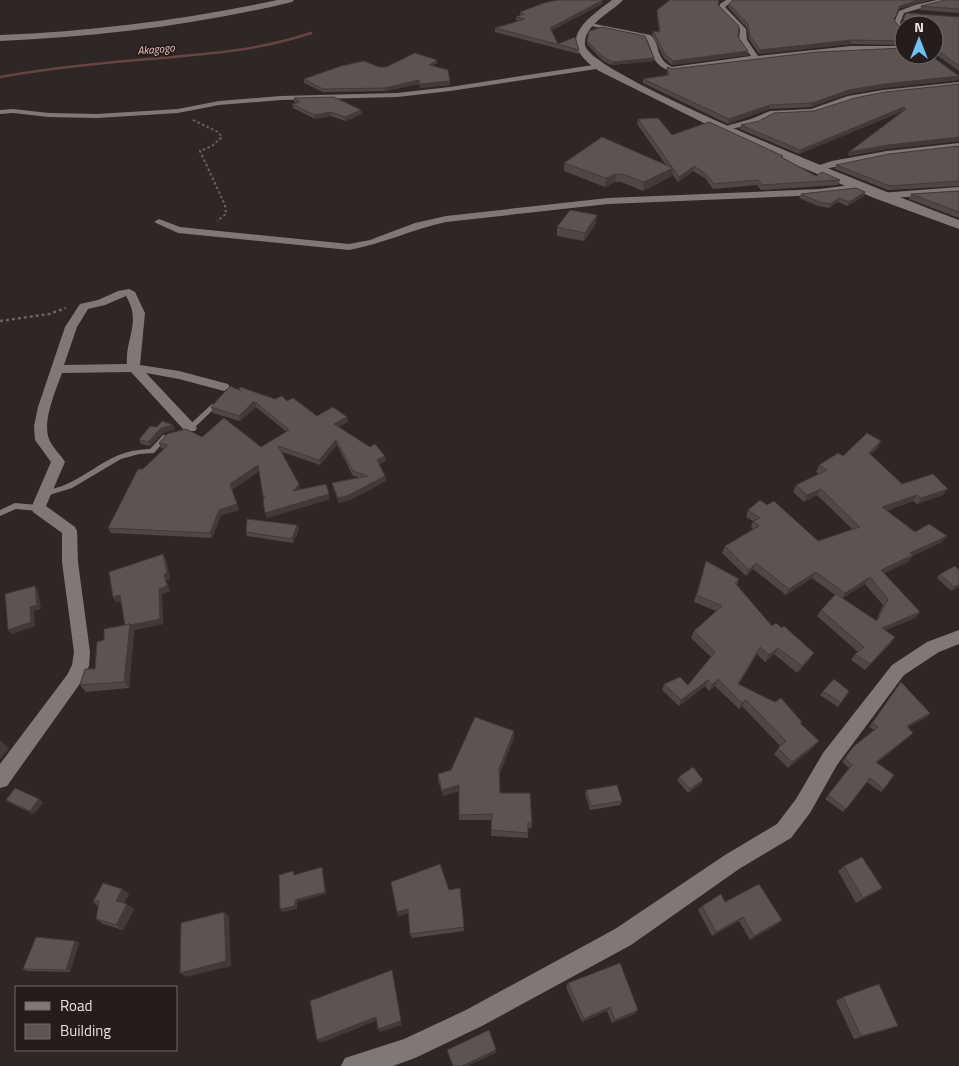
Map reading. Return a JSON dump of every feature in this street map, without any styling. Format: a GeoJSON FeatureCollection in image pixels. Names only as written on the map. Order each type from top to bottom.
{"type":"FeatureCollection","features":[{"type":"Feature","properties":{"kind":"main road"},"geometry":{"type":"LineString","coordinates":[[0,38],[45,37],[150,26],[252,9],[289,0]]}},
{"type":"Feature","properties":{"kind":"main road"},"geometry":{"type":"LineString","coordinates":[[618,0],[605,9],[582,32],[579,40],[582,50],[600,66],[723,128],[858,187],[959,225]]}},
{"type":"Feature","properties":{"kind":"street"},"geometry":{"type":"LineString","coordinates":[[731,0],[722,7],[743,29],[743,40],[755,57]]}},
{"type":"Feature","properties":{"kind":"street"},"geometry":{"type":"LineString","coordinates":[[901,12],[917,6],[947,0]]}},
{"type":"Feature","properties":{"kind":"street"},"geometry":{"type":"LineString","coordinates":[[901,12],[915,14]]}},
{"type":"Feature","properties":{"kind":"street"},"geometry":{"type":"LineString","coordinates":[[590,25],[648,36],[651,38],[653,54],[660,62],[671,69],[755,57],[851,48],[894,48]]}},
{"type":"Feature","properties":{"kind":"street"},"geometry":{"type":"LineString","coordinates":[[0,112],[76,116],[178,111],[263,99],[397,95],[450,89],[600,66]]}},
{"type":"Feature","properties":{"kind":"street"},"geometry":{"type":"LineString","coordinates":[[723,128],[754,121],[770,112],[812,111],[851,98],[883,92],[959,84]]}},
{"type":"Feature","properties":{"kind":"street"},"geometry":{"type":"LineString","coordinates":[[815,168],[847,160],[936,147],[959,146]]}},
{"type":"Feature","properties":{"kind":"street"},"geometry":{"type":"LineString","coordinates":[[159,222],[178,230],[297,240],[332,246],[359,246],[419,225],[446,219],[608,201],[820,192],[858,187]]}},
{"type":"Feature","properties":{"kind":"street"},"geometry":{"type":"LineString","coordinates":[[880,196],[959,190]]}},
{"type":"Feature","properties":{"kind":"street"},"geometry":{"type":"LineString","coordinates":[[0,779],[73,680],[81,659],[82,652],[70,562],[70,531],[39,502],[56,472],[58,462],[42,440],[41,426],[44,407],[71,327],[84,306],[105,301],[121,292],[129,292],[138,308],[141,328],[132,362],[134,368],[182,431]]}},
{"type":"Feature","properties":{"kind":"street"},"geometry":{"type":"LineString","coordinates":[[58,369],[134,368],[204,381],[224,387]]}},
{"type":"Feature","properties":{"kind":"street"},"geometry":{"type":"LineString","coordinates":[[353,1066],[407,1050],[474,1018],[623,937],[732,862],[784,831],[803,806],[830,759],[898,670],[934,647],[959,637]]}},
{"type":"Feature","properties":{"kind":"lane"},"geometry":{"type":"LineString","coordinates":[[0,513],[15,506],[39,502],[96,472],[117,456],[138,450],[152,451],[166,436],[182,431],[214,406]]}},
{"type":"Feature","properties":{"kind":"path"},"geometry":{"type":"LineString","coordinates":[[178,111],[218,132],[222,137],[220,141],[200,152],[212,178],[222,193],[226,214],[204,233]]}},
{"type":"Feature","properties":{"kind":"path"},"geometry":{"type":"LineString","coordinates":[[0,321],[84,306]]}},
{"type":"Feature","properties":{"kind":"building"},"geometry":{"type":"Polygon","coordinates":[[[558,0],[603,0],[550,28],[558,44],[575,37],[579,50],[495,28],[525,19],[516,17],[524,14],[520,12],[558,0]]]}},
{"type":"Feature","properties":{"kind":"building"},"geometry":{"type":"Polygon","coordinates":[[[670,0],[719,0],[718,5],[739,26],[738,37],[748,51],[673,61],[665,54],[653,31],[660,32],[657,10],[670,0]]]}},
{"type":"Feature","properties":{"kind":"building"},"geometry":{"type":"Polygon","coordinates":[[[733,0],[919,0],[900,6],[896,15],[894,15],[894,41],[852,40],[760,50],[750,36],[748,24],[729,4],[733,0]]]}},
{"type":"Feature","properties":{"kind":"building"},"geometry":{"type":"Polygon","coordinates":[[[945,0],[959,0],[959,9],[921,6],[945,0]]]}},
{"type":"Feature","properties":{"kind":"building"},"geometry":{"type":"Polygon","coordinates":[[[906,13],[932,15],[905,15],[906,13]]]}},
{"type":"Feature","properties":{"kind":"building"},"geometry":{"type":"Polygon","coordinates":[[[944,16],[959,17],[959,66],[944,55],[944,16]]]}},
{"type":"Feature","properties":{"kind":"building"},"geometry":{"type":"Polygon","coordinates":[[[602,27],[645,36],[654,58],[612,62],[602,56],[587,41],[589,31],[602,27]]]}},
{"type":"Feature","properties":{"kind":"building"},"geometry":{"type":"Polygon","coordinates":[[[894,48],[894,65],[944,65],[959,76],[884,84],[849,90],[812,103],[770,105],[729,119],[643,79],[669,75],[667,67],[672,69],[817,52],[894,48]]]}},
{"type":"Feature","properties":{"kind":"building"},"geometry":{"type":"Polygon","coordinates":[[[415,53],[437,60],[429,65],[448,70],[450,81],[420,84],[419,80],[384,88],[323,89],[304,79],[341,66],[364,61],[379,67],[386,67],[415,53]]]}},
{"type":"Feature","properties":{"kind":"building"},"geometry":{"type":"Polygon","coordinates":[[[959,84],[959,137],[888,145],[849,152],[906,109],[904,107],[800,150],[741,125],[759,121],[774,113],[814,111],[855,98],[885,92],[959,84]]]}},
{"type":"Feature","properties":{"kind":"building"},"geometry":{"type":"Polygon","coordinates":[[[334,97],[361,110],[345,117],[331,112],[314,115],[292,104],[300,102],[294,98],[334,97]]]}},
{"type":"Feature","properties":{"kind":"building"},"geometry":{"type":"Polygon","coordinates":[[[658,118],[672,135],[709,122],[783,156],[781,157],[816,176],[822,172],[840,180],[762,185],[758,180],[714,184],[706,174],[694,166],[679,177],[638,119],[658,118]]]}},
{"type":"Feature","properties":{"kind":"building"},"geometry":{"type":"Polygon","coordinates":[[[602,137],[673,168],[644,182],[622,174],[606,178],[564,163],[602,137]]]}},
{"type":"Feature","properties":{"kind":"building"},"geometry":{"type":"Polygon","coordinates":[[[959,146],[959,181],[890,186],[836,165],[889,154],[959,146]]]}},
{"type":"Feature","properties":{"kind":"building"},"geometry":{"type":"Polygon","coordinates":[[[856,188],[865,192],[849,202],[839,198],[831,204],[819,202],[801,194],[856,188]]]}},
{"type":"Feature","properties":{"kind":"building"},"geometry":{"type":"Polygon","coordinates":[[[959,191],[959,212],[911,194],[959,191]]]}},
{"type":"Feature","properties":{"kind":"building"},"geometry":{"type":"Polygon","coordinates":[[[570,210],[597,215],[585,233],[557,227],[570,210]]]}},
{"type":"Feature","properties":{"kind":"building"},"geometry":{"type":"Polygon","coordinates":[[[230,386],[241,391],[240,387],[275,399],[282,396],[287,401],[293,398],[317,416],[333,407],[347,417],[334,424],[370,447],[375,444],[385,456],[377,460],[385,476],[349,495],[338,498],[332,483],[368,476],[353,471],[336,440],[319,460],[278,446],[299,484],[293,491],[326,484],[329,494],[265,513],[263,500],[265,496],[263,496],[258,465],[230,484],[237,504],[219,510],[210,533],[108,528],[138,469],[143,469],[168,445],[159,443],[167,434],[186,429],[202,437],[224,418],[261,447],[289,430],[254,401],[239,416],[211,407],[230,386]]]}},
{"type":"Feature","properties":{"kind":"building"},"geometry":{"type":"Polygon","coordinates":[[[162,421],[173,425],[161,428],[148,442],[139,440],[150,426],[157,427],[162,421]]]}},
{"type":"Feature","properties":{"kind":"building"},"geometry":{"type":"Polygon","coordinates":[[[867,433],[881,441],[869,453],[902,484],[933,474],[948,489],[921,498],[917,495],[882,507],[915,532],[929,524],[947,536],[910,553],[913,555],[881,570],[920,612],[882,628],[895,637],[870,664],[855,654],[864,647],[821,610],[836,594],[877,621],[888,599],[870,577],[845,593],[816,572],[789,589],[756,563],[749,570],[725,546],[759,526],[753,521],[760,518],[748,510],[760,500],[767,505],[774,501],[818,541],[860,527],[821,489],[807,495],[796,485],[827,470],[819,465],[838,453],[843,456],[867,433]]]}},
{"type":"Feature","properties":{"kind":"building"},"geometry":{"type":"Polygon","coordinates":[[[247,519],[297,525],[292,539],[246,532],[247,519]]]}},
{"type":"Feature","properties":{"kind":"building"},"geometry":{"type":"Polygon","coordinates":[[[163,554],[167,573],[164,574],[167,586],[159,589],[160,619],[125,625],[120,595],[113,597],[109,572],[163,554]]]}},
{"type":"Feature","properties":{"kind":"building"},"geometry":{"type":"Polygon","coordinates":[[[706,561],[739,579],[735,583],[772,626],[776,623],[782,628],[784,626],[814,653],[802,666],[778,648],[769,655],[760,647],[738,684],[775,702],[781,698],[802,722],[800,723],[819,741],[792,762],[778,748],[786,741],[746,700],[742,703],[718,679],[712,685],[708,680],[681,700],[664,684],[680,677],[688,685],[715,652],[694,631],[722,606],[697,595],[706,561]]]}},
{"type":"Feature","properties":{"kind":"building"},"geometry":{"type":"Polygon","coordinates":[[[955,566],[959,570],[959,584],[954,587],[940,574],[955,566]]]}},
{"type":"Feature","properties":{"kind":"building"},"geometry":{"type":"Polygon","coordinates":[[[35,586],[37,605],[30,607],[31,622],[8,630],[5,594],[35,586]]]}},
{"type":"Feature","properties":{"kind":"building"},"geometry":{"type":"Polygon","coordinates":[[[130,624],[124,682],[80,685],[85,669],[95,669],[97,642],[104,640],[104,629],[130,624]]]}},
{"type":"Feature","properties":{"kind":"building"},"geometry":{"type":"Polygon","coordinates":[[[834,679],[849,691],[841,703],[823,691],[834,679]]]}},
{"type":"Feature","properties":{"kind":"building"},"geometry":{"type":"Polygon","coordinates":[[[901,682],[930,713],[907,726],[913,733],[876,762],[894,775],[884,789],[870,778],[846,809],[828,795],[852,765],[845,758],[853,747],[878,727],[872,723],[901,682]]]}},
{"type":"Feature","properties":{"kind":"building"},"geometry":{"type":"Polygon","coordinates":[[[475,717],[514,731],[499,769],[500,793],[530,793],[532,824],[528,822],[528,833],[491,830],[492,814],[459,815],[459,785],[442,790],[438,774],[451,770],[475,717]]]}},
{"type":"Feature","properties":{"kind":"building"},"geometry":{"type":"Polygon","coordinates":[[[693,767],[703,780],[690,789],[679,777],[693,767]]]}},
{"type":"Feature","properties":{"kind":"building"},"geometry":{"type":"Polygon","coordinates":[[[617,785],[622,801],[591,806],[586,790],[617,785]]]}},
{"type":"Feature","properties":{"kind":"building"},"geometry":{"type":"Polygon","coordinates":[[[15,788],[39,799],[30,811],[6,800],[15,788]]]}},
{"type":"Feature","properties":{"kind":"building"},"geometry":{"type":"Polygon","coordinates":[[[862,857],[882,888],[863,898],[844,866],[862,857]]]}},
{"type":"Feature","properties":{"kind":"building"},"geometry":{"type":"Polygon","coordinates":[[[440,864],[449,890],[460,888],[464,927],[410,934],[408,909],[397,912],[391,882],[440,864]]]}},
{"type":"Feature","properties":{"kind":"building"},"geometry":{"type":"Polygon","coordinates":[[[322,867],[325,892],[295,900],[295,906],[280,909],[279,875],[293,871],[294,875],[322,867]]]}},
{"type":"Feature","properties":{"kind":"building"},"geometry":{"type":"Polygon","coordinates":[[[103,883],[122,889],[116,901],[127,904],[116,925],[96,919],[99,901],[93,902],[103,883]]]}},
{"type":"Feature","properties":{"kind":"building"},"geometry":{"type":"Polygon","coordinates":[[[759,884],[782,920],[754,936],[743,917],[716,932],[702,906],[721,894],[725,902],[759,884]]]}},
{"type":"Feature","properties":{"kind":"building"},"geometry":{"type":"Polygon","coordinates":[[[224,912],[226,961],[180,973],[181,923],[224,912]]]}},
{"type":"Feature","properties":{"kind":"building"},"geometry":{"type":"Polygon","coordinates":[[[36,937],[75,941],[66,970],[23,969],[36,937]]]}},
{"type":"Feature","properties":{"kind":"building"},"geometry":{"type":"Polygon","coordinates":[[[620,963],[638,1010],[615,1020],[610,1007],[584,1019],[568,983],[620,963]]]}},
{"type":"Feature","properties":{"kind":"building"},"geometry":{"type":"Polygon","coordinates":[[[392,970],[401,1021],[378,1029],[376,1017],[317,1040],[310,1001],[392,970]]]}},
{"type":"Feature","properties":{"kind":"building"},"geometry":{"type":"Polygon","coordinates":[[[879,984],[898,1026],[861,1036],[843,997],[879,984]]]}},
{"type":"Feature","properties":{"kind":"building"},"geometry":{"type":"Polygon","coordinates":[[[489,1030],[496,1050],[462,1066],[453,1066],[447,1050],[489,1030]]]}},
{"type":"Feature","properties":{"kind":"waterway","name":"Akagogo"},"geometry":{"type":"LineString","coordinates":[[0,77],[85,65],[247,49],[311,33]]}}]}
